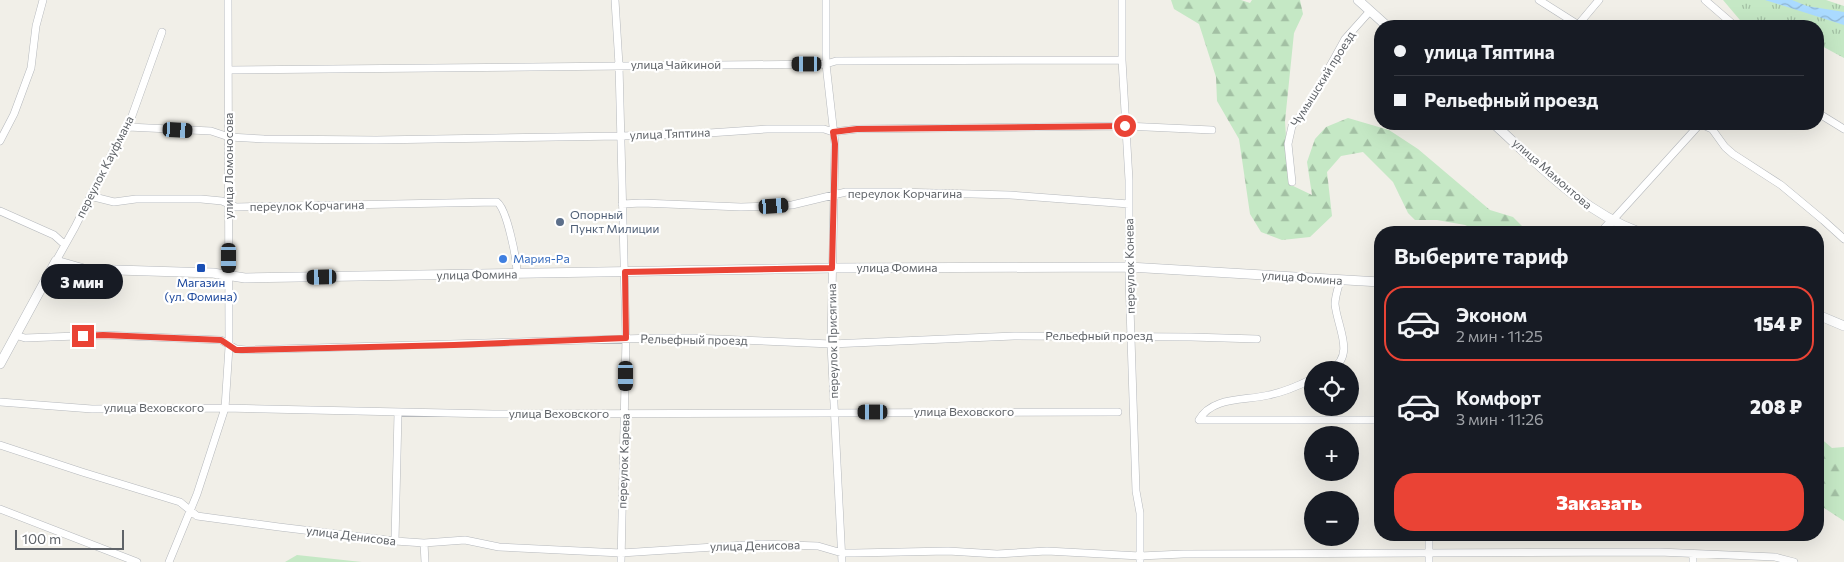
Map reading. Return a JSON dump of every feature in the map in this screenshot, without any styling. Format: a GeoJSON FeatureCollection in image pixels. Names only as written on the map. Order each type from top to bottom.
{"type":"FeatureCollection","features":[{"type":"Feature","properties":{"kind":"street"},"geometry":{"type":"LineString","coordinates":[[0,141],[14,114],[31,68],[36,26],[44,0]]}},
{"type":"Feature","properties":{"kind":"street","name":"улица Ломоносова"},"geometry":{"type":"LineString","coordinates":[[169,562],[191,510],[225,408],[229,346],[228,0]]}},
{"type":"Feature","properties":{"kind":"street","name":"переулок Карева"},"geometry":{"type":"LineString","coordinates":[[615,0],[619,65],[626,338],[621,562]]}},
{"type":"Feature","properties":{"kind":"street","name":"переулок Присягина"},"geometry":{"type":"LineString","coordinates":[[826,0],[826,64],[835,144],[831,344],[833,403],[836,412],[842,562]]}},
{"type":"Feature","properties":{"kind":"street","name":"переулок Конева"},"geometry":{"type":"LineString","coordinates":[[1122,0],[1122,60],[1130,180],[1129,267],[1136,491],[1140,513],[1141,539],[1140,559]]}},
{"type":"Feature","properties":{"kind":"street"},"geometry":{"type":"LineString","coordinates":[[1358,0],[1380,20]]}},
{"type":"Feature","properties":{"kind":"street"},"geometry":{"type":"LineString","coordinates":[[1539,0],[1569,20]]}},
{"type":"Feature","properties":{"kind":"street"},"geometry":{"type":"LineString","coordinates":[[1583,20],[1599,0]]}},
{"type":"Feature","properties":{"kind":"street"},"geometry":{"type":"LineString","coordinates":[[1705,0],[1728,20]]}},
{"type":"Feature","properties":{"kind":"street","name":"Чумышский проезд"},"geometry":{"type":"LineString","coordinates":[[1292,182],[1288,144],[1292,126],[1308,106],[1345,39],[1370,11]]}},
{"type":"Feature","properties":{"kind":"street","name":"переулок Кауфмана"},"geometry":{"type":"LineString","coordinates":[[0,364],[75,226],[116,144],[128,127],[162,32]]}},
{"type":"Feature","properties":{"kind":"street","name":"улица Чайкиной"},"geometry":{"type":"LineString","coordinates":[[229,70],[826,64],[846,61],[1122,60]]}},
{"type":"Feature","properties":{"kind":"street"},"geometry":{"type":"LineString","coordinates":[[1824,117],[1844,129]]}},
{"type":"Feature","properties":{"kind":"street","name":"улица Тяптина"},"geometry":{"type":"LineString","coordinates":[[128,127],[211,131],[229,137],[264,139],[376,140],[694,134],[767,129],[824,129],[833,132],[857,129],[1125,126],[1212,130]]}},
{"type":"Feature","properties":{"kind":"street","name":"улица Мамонтова"},"geometry":{"type":"LineString","coordinates":[[1501,130],[1574,195],[1595,211],[1624,226]]}},
{"type":"Feature","properties":{"kind":"street"},"geometry":{"type":"LineString","coordinates":[[1607,226],[1695,130]]}},
{"type":"Feature","properties":{"kind":"street"},"geometry":{"type":"LineString","coordinates":[[1716,130],[1725,147],[1733,154],[1781,186],[1844,239]]}},
{"type":"Feature","properties":{"kind":"street","name":"переулок Корчагина"},"geometry":{"type":"LineString","coordinates":[[622,204],[642,203],[741,207],[792,205],[846,192],[925,192],[1010,195],[1130,204]]}},
{"type":"Feature","properties":{"kind":"street","name":"переулок Корчагина"},"geometry":{"type":"LineString","coordinates":[[90,196],[114,202],[136,199],[201,199],[222,201],[236,207],[497,202],[502,206],[512,238],[517,274]]}},
{"type":"Feature","properties":{"kind":"street"},"geometry":{"type":"LineString","coordinates":[[0,211],[54,235],[64,244]]}},
{"type":"Feature","properties":{"kind":"street","name":"улица Фомина"},"geometry":{"type":"LineString","coordinates":[[56,261],[84,269],[213,273],[245,278],[832,268],[1129,267],[1374,282]]}},
{"type":"Feature","properties":{"kind":"street"},"geometry":{"type":"LineString","coordinates":[[1340,281],[1335,302],[1344,350],[1342,361]]}},
{"type":"Feature","properties":{"kind":"street"},"geometry":{"type":"LineString","coordinates":[[1824,318],[1844,326]]}},
{"type":"Feature","properties":{"kind":"street","name":"Рельефный проезд"},"geometry":{"type":"LineString","coordinates":[[15,335],[25,338],[103,335],[221,340],[236,350],[454,345],[626,338],[694,338],[831,344],[1005,337],[1132,336],[1257,339]]}},
{"type":"Feature","properties":{"kind":"street"},"geometry":{"type":"LineString","coordinates":[[1304,383],[1286,391],[1220,403],[1204,411],[1199,420],[1374,420]]}},
{"type":"Feature","properties":{"kind":"street","name":"улица Веховского"},"geometry":{"type":"LineString","coordinates":[[0,402],[92,409],[225,408],[398,413],[1118,412]]}},
{"type":"Feature","properties":{"kind":"street"},"geometry":{"type":"LineString","coordinates":[[395,541],[398,413]]}},
{"type":"Feature","properties":{"kind":"street","name":"улица Денисова"},"geometry":{"type":"LineString","coordinates":[[0,445],[180,502],[197,516],[424,543],[465,540],[499,547],[621,553],[761,544],[818,546],[842,553],[948,551],[997,554],[1047,551],[1140,559],[1183,554],[1659,552],[1693,558],[1775,557],[1794,562]]}},
{"type":"Feature","properties":{"kind":"street"},"geometry":{"type":"LineString","coordinates":[[0,509],[137,562]]}},
{"type":"Feature","properties":{"kind":"street"},"geometry":{"type":"LineString","coordinates":[[1429,541],[1429,562]]}},
{"type":"Feature","properties":{"kind":"street"},"geometry":{"type":"LineString","coordinates":[[424,543],[425,562]]}},
{"type":"Feature","properties":{"kind":"green space"},"geometry":{"type":"Polygon","coordinates":[[[1171,0],[1241,0],[1250,3],[1252,0],[1300,0],[1303,14],[1294,33],[1285,121],[1289,184],[1312,195],[1307,162],[1315,139],[1326,127],[1348,118],[1374,126],[1374,130],[1389,130],[1418,149],[1490,210],[1513,217],[1522,226],[1467,226],[1437,220],[1415,220],[1408,213],[1393,182],[1363,152],[1341,156],[1327,172],[1332,216],[1310,237],[1282,240],[1261,232],[1250,214],[1239,139],[1217,101],[1216,77],[1199,24],[1174,9],[1171,0]]]}},
{"type":"Feature","properties":{"kind":"green space"},"geometry":{"type":"Polygon","coordinates":[[[1723,0],[1826,0],[1844,6],[1844,58],[1824,47],[1824,20],[1740,20],[1723,0]]]}},
{"type":"Feature","properties":{"kind":"green space"},"geometry":{"type":"Polygon","coordinates":[[[1824,441],[1832,448],[1844,447],[1844,521],[1824,508],[1824,441]]]}},
{"type":"Feature","properties":{"kind":"green space"},"geometry":{"type":"Polygon","coordinates":[[[297,555],[362,562],[285,562],[297,555]]]}},
{"type":"Feature","properties":{"kind":"water"},"geometry":{"type":"Polygon","coordinates":[[[1765,0],[1792,0],[1807,6],[1844,12],[1844,25],[1765,0]]]}},
{"type":"Feature","properties":{"kind":"place","name":"Опорный Пункт Милиции"},"geometry":{"type":"Point","coordinates":[560,222]}},
{"type":"Feature","properties":{"kind":"place","name":"Мария-Ра"},"geometry":{"type":"Point","coordinates":[503,259]}},
{"type":"Feature","properties":{"kind":"place","name":"Магазин (ул. Фомина)"},"geometry":{"type":"Point","coordinates":[201,268]}},
{"type":"Feature","properties":{"kind":"route"},"geometry":{"type":"LineString","coordinates":[[83,336],[103,335],[221,340],[236,350],[454,345],[626,338],[625,272],[832,268],[835,144],[833,132],[857,129],[1125,126]]}}]}
